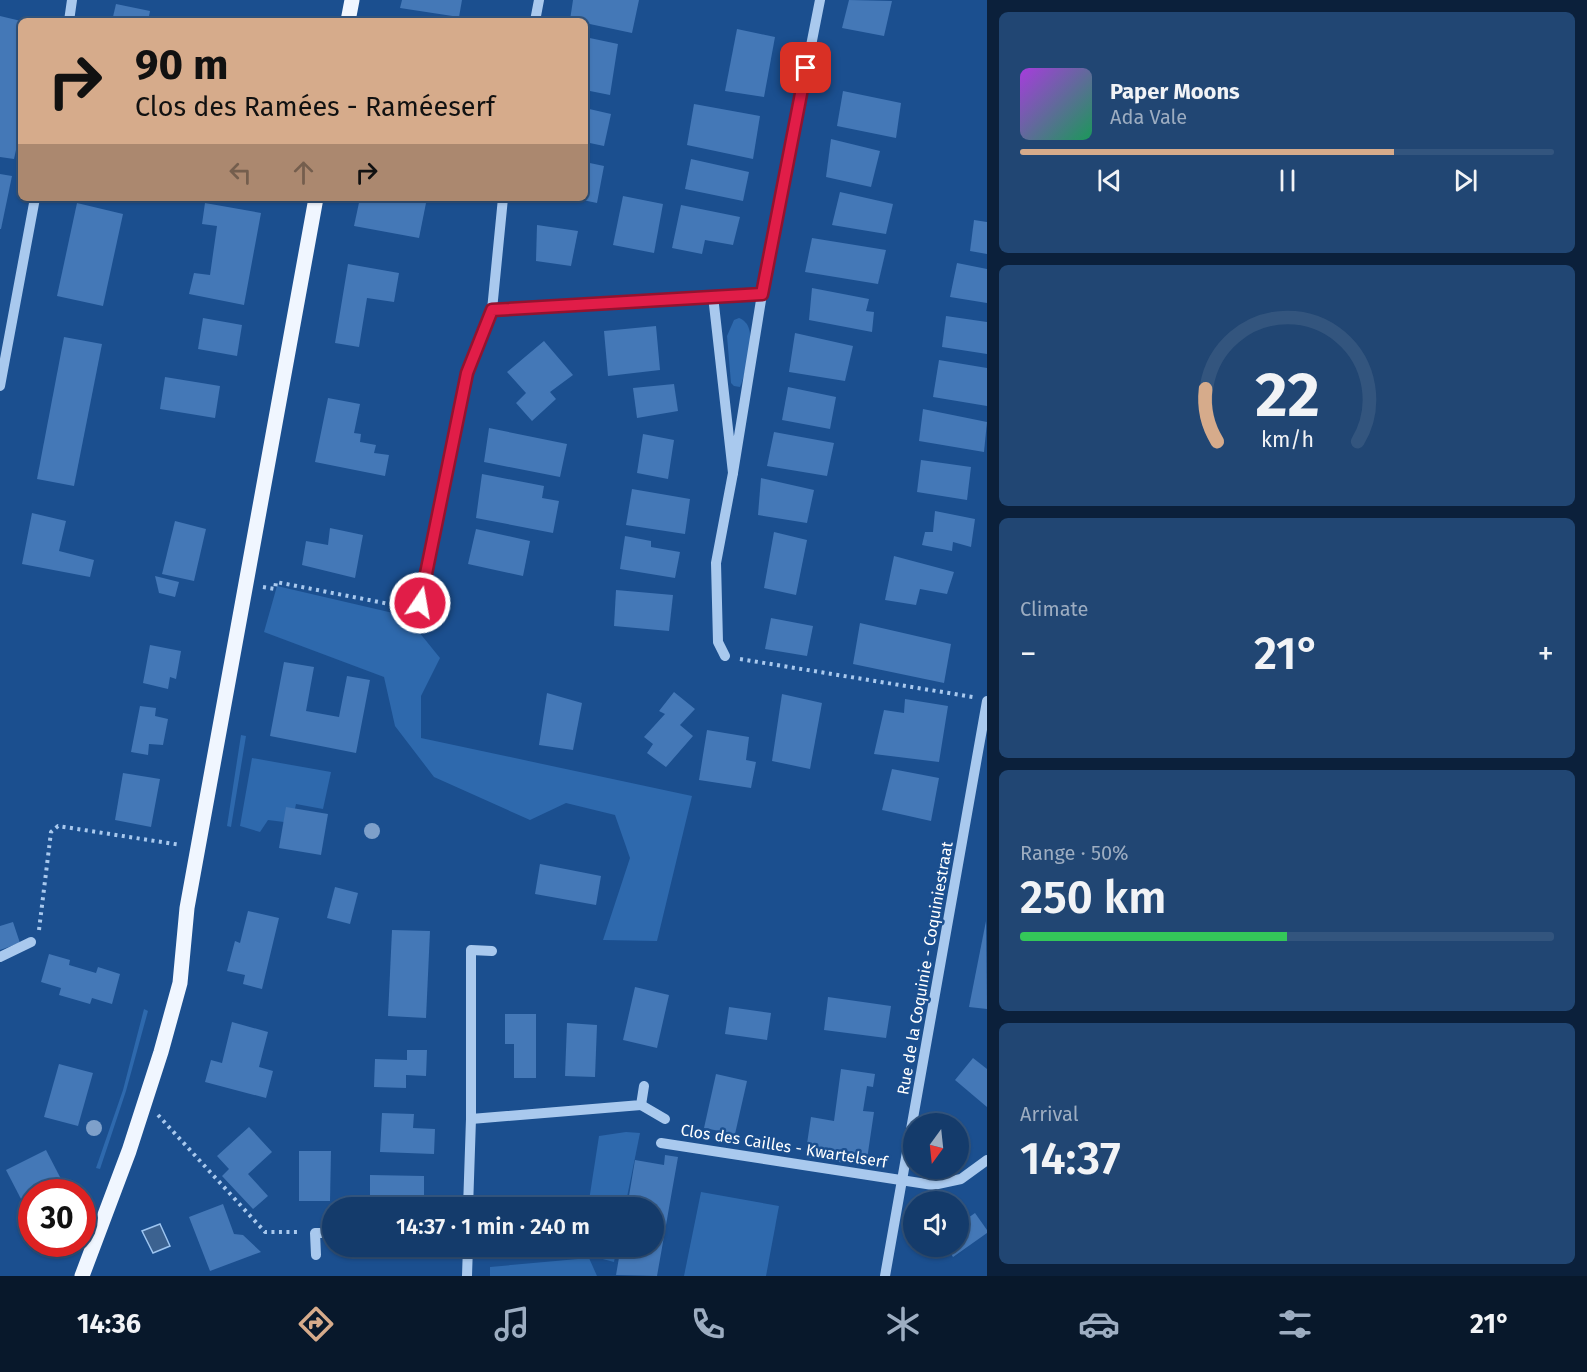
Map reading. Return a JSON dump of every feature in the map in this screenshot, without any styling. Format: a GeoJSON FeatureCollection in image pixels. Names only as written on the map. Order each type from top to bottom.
{"type":"FeatureCollection","features":[{"type":"Feature","properties":{"kind":"main road"},"geometry":{"type":"LineString","coordinates":[[349,18],[352,0]]}},
{"type":"Feature","properties":{"kind":"main road"},"geometry":{"type":"LineString","coordinates":[[82,1276],[146,1101],[180,983],[187,908],[315,201]]}},
{"type":"Feature","properties":{"kind":"street"},"geometry":{"type":"LineString","coordinates":[[69,18],[72,0]]}},
{"type":"Feature","properties":{"kind":"street"},"geometry":{"type":"LineString","coordinates":[[536,18],[539,0]]}},
{"type":"Feature","properties":{"kind":"street"},"geometry":{"type":"LineString","coordinates":[[725,656],[718,642],[716,563],[762,294],[820,0]]}},
{"type":"Feature","properties":{"kind":"street"},"geometry":{"type":"LineString","coordinates":[[0,386],[34,201]]}},
{"type":"Feature","properties":{"kind":"street"},"geometry":{"type":"LineString","coordinates":[[420,603],[467,373],[492,310],[503,201]]}},
{"type":"Feature","properties":{"kind":"street"},"geometry":{"type":"LineString","coordinates":[[492,310],[762,294]]}},
{"type":"Feature","properties":{"kind":"street"},"geometry":{"type":"LineString","coordinates":[[713,296],[733,473]]}},
{"type":"Feature","properties":{"kind":"street","name":"Rue de la Coquinie - Coquiniestraat"},"geometry":{"type":"LineString","coordinates":[[915,1113],[987,701]]}},
{"type":"Feature","properties":{"kind":"street"},"geometry":{"type":"LineString","coordinates":[[0,957],[31,942]]}},
{"type":"Feature","properties":{"kind":"street"},"geometry":{"type":"LineString","coordinates":[[468,1197],[471,950],[492,951]]}},
{"type":"Feature","properties":{"kind":"street"},"geometry":{"type":"LineString","coordinates":[[471,1119],[641,1105],[644,1086]]}},
{"type":"Feature","properties":{"kind":"street","name":"Clos des Cailles - Kwartelserf"},"geometry":{"type":"LineString","coordinates":[[641,1105],[665,1119]]}},
{"type":"Feature","properties":{"kind":"street","name":"Clos des Cailles - Kwartelserf"},"geometry":{"type":"LineString","coordinates":[[661,1143],[933,1185],[961,1179]]}},
{"type":"Feature","properties":{"kind":"street","name":"Clos des Cailles - Kwartelserf"},"geometry":{"type":"LineString","coordinates":[[969,1173],[987,1160]]}},
{"type":"Feature","properties":{"kind":"street","name":"Rue de la Coquinie - Coquiniestraat"},"geometry":{"type":"LineString","coordinates":[[885,1276],[903,1179]]}},
{"type":"Feature","properties":{"kind":"street"},"geometry":{"type":"LineString","coordinates":[[316,1254],[315,1233],[322,1233]]}},
{"type":"Feature","properties":{"kind":"street"},"geometry":{"type":"LineString","coordinates":[[467,1276],[468,1257]]}},
{"type":"Feature","properties":{"kind":"path"},"geometry":{"type":"LineString","coordinates":[[246,583],[275,589],[276,582],[412,608],[420,603]]}},
{"type":"Feature","properties":{"kind":"path"},"geometry":{"type":"LineString","coordinates":[[725,656],[976,698]]}},
{"type":"Feature","properties":{"kind":"path"},"geometry":{"type":"LineString","coordinates":[[31,942],[38,938],[51,832],[58,826],[199,848]]}},
{"type":"Feature","properties":{"kind":"path"},"geometry":{"type":"LineString","coordinates":[[146,1101],[265,1232],[315,1233]]}},
{"type":"Feature","properties":{"kind":"shaded area"},"geometry":{"type":"Polygon","coordinates":[[[739,318],[747,324],[750,334],[748,358],[740,387],[731,383],[727,336],[734,320],[739,318]]]}},
{"type":"Feature","properties":{"kind":"shaded area"},"geometry":{"type":"Polygon","coordinates":[[[277,586],[406,616],[440,658],[421,696],[421,738],[692,796],[657,941],[603,940],[630,858],[615,815],[566,803],[530,820],[434,777],[395,726],[384,677],[264,632],[277,586]]]}},
{"type":"Feature","properties":{"kind":"shaded area"},"geometry":{"type":"Polygon","coordinates":[[[241,735],[246,736],[231,827],[227,826],[241,735]]]}},
{"type":"Feature","properties":{"kind":"shaded area"},"geometry":{"type":"Polygon","coordinates":[[[252,758],[331,772],[323,809],[296,804],[292,823],[268,820],[260,832],[240,826],[252,758]]]}},
{"type":"Feature","properties":{"kind":"shaded area"},"geometry":{"type":"Polygon","coordinates":[[[144,1009],[148,1011],[126,1091],[100,1169],[96,1168],[123,1090],[144,1009]]]}},
{"type":"Feature","properties":{"kind":"shaded area"},"geometry":{"type":"Polygon","coordinates":[[[626,1132],[640,1133],[627,1197],[590,1197],[599,1136],[626,1132]]]}},
{"type":"Feature","properties":{"kind":"shaded area"},"geometry":{"type":"Polygon","coordinates":[[[701,1192],[779,1206],[766,1276],[684,1276],[701,1192]]]}},
{"type":"Feature","properties":{"kind":"shaded area"},"geometry":{"type":"Polygon","coordinates":[[[160,1224],[170,1246],[153,1253],[142,1231],[160,1224]]]}},
{"type":"Feature","properties":{"kind":"shaded area"},"geometry":{"type":"Polygon","coordinates":[[[595,1257],[615,1257],[614,1262],[595,1257]]]}},
{"type":"Feature","properties":{"kind":"shaded area"},"geometry":{"type":"Polygon","coordinates":[[[589,1258],[597,1276],[490,1276],[490,1267],[589,1258]]]}},
{"type":"Feature","properties":{"kind":"building"},"geometry":{"type":"Polygon","coordinates":[[[402,0],[462,0],[459,17],[400,8],[402,0]]]}},
{"type":"Feature","properties":{"kind":"building"},"geometry":{"type":"Polygon","coordinates":[[[573,0],[639,0],[632,33],[588,24],[588,18],[570,18],[573,0]]]}},
{"type":"Feature","properties":{"kind":"building"},"geometry":{"type":"Polygon","coordinates":[[[849,0],[892,1],[884,36],[842,28],[849,0]]]}},
{"type":"Feature","properties":{"kind":"building"},"geometry":{"type":"Polygon","coordinates":[[[116,4],[150,11],[149,18],[113,18],[116,4]]]}},
{"type":"Feature","properties":{"kind":"building"},"geometry":{"type":"Polygon","coordinates":[[[0,16],[18,20],[18,141],[14,159],[0,157],[0,16]]]}},
{"type":"Feature","properties":{"kind":"building"},"geometry":{"type":"Polygon","coordinates":[[[737,29],[775,37],[764,97],[725,91],[737,29]]]}},
{"type":"Feature","properties":{"kind":"building"},"geometry":{"type":"Polygon","coordinates":[[[588,38],[618,44],[610,95],[588,91],[588,38]]]}},
{"type":"Feature","properties":{"kind":"building"},"geometry":{"type":"Polygon","coordinates":[[[843,91],[901,103],[896,138],[837,126],[843,91]]]}},
{"type":"Feature","properties":{"kind":"building"},"geometry":{"type":"Polygon","coordinates":[[[694,104],[760,116],[753,159],[687,145],[694,104]]]}},
{"type":"Feature","properties":{"kind":"building"},"geometry":{"type":"Polygon","coordinates":[[[588,109],[611,114],[604,146],[588,143],[588,109]]]}},
{"type":"Feature","properties":{"kind":"building"},"geometry":{"type":"Polygon","coordinates":[[[831,139],[880,151],[871,187],[826,177],[831,139]]]}},
{"type":"Feature","properties":{"kind":"building"},"geometry":{"type":"Polygon","coordinates":[[[691,159],[749,172],[743,201],[685,189],[691,159]]]}},
{"type":"Feature","properties":{"kind":"building"},"geometry":{"type":"Polygon","coordinates":[[[588,163],[604,166],[597,203],[588,201],[588,163]]]}},
{"type":"Feature","properties":{"kind":"building"},"geometry":{"type":"Polygon","coordinates":[[[0,174],[12,176],[1,229],[0,229],[0,174]]]}},
{"type":"Feature","properties":{"kind":"building"},"geometry":{"type":"Polygon","coordinates":[[[840,192],[893,204],[886,234],[832,225],[840,192]]]}},
{"type":"Feature","properties":{"kind":"building"},"geometry":{"type":"Polygon","coordinates":[[[623,196],[663,204],[654,253],[613,245],[623,196]]]}},
{"type":"Feature","properties":{"kind":"building"},"geometry":{"type":"Polygon","coordinates":[[[359,201],[426,201],[419,238],[354,226],[359,201]]]}},
{"type":"Feature","properties":{"kind":"building"},"geometry":{"type":"Polygon","coordinates":[[[77,203],[123,214],[103,306],[57,296],[77,203]]]}},
{"type":"Feature","properties":{"kind":"building"},"geometry":{"type":"Polygon","coordinates":[[[205,203],[261,213],[244,305],[189,294],[194,273],[210,275],[217,226],[202,224],[205,203]]]}},
{"type":"Feature","properties":{"kind":"building"},"geometry":{"type":"Polygon","coordinates":[[[681,205],[740,217],[733,245],[705,240],[702,254],[672,248],[681,205]]]}},
{"type":"Feature","properties":{"kind":"building"},"geometry":{"type":"Polygon","coordinates":[[[974,220],[987,222],[987,254],[970,251],[974,220]]]}},
{"type":"Feature","properties":{"kind":"building"},"geometry":{"type":"Polygon","coordinates":[[[537,225],[578,231],[571,266],[536,261],[537,225]]]}},
{"type":"Feature","properties":{"kind":"building"},"geometry":{"type":"Polygon","coordinates":[[[812,238],[886,250],[878,284],[805,272],[812,238]]]}},
{"type":"Feature","properties":{"kind":"building"},"geometry":{"type":"Polygon","coordinates":[[[957,263],[987,269],[987,303],[950,297],[957,263]]]}},
{"type":"Feature","properties":{"kind":"building"},"geometry":{"type":"Polygon","coordinates":[[[348,264],[399,273],[394,302],[367,298],[359,347],[335,343],[348,264]]]}},
{"type":"Feature","properties":{"kind":"building"},"geometry":{"type":"Polygon","coordinates":[[[812,288],[869,299],[866,311],[874,312],[872,332],[809,320],[812,288]]]}},
{"type":"Feature","properties":{"kind":"building"},"geometry":{"type":"Polygon","coordinates":[[[946,316],[987,322],[987,354],[942,347],[946,316]]]}},
{"type":"Feature","properties":{"kind":"building"},"geometry":{"type":"Polygon","coordinates":[[[203,318],[242,325],[237,356],[198,349],[203,318]]]}},
{"type":"Feature","properties":{"kind":"building"},"geometry":{"type":"Polygon","coordinates":[[[656,326],[660,370],[608,376],[604,331],[656,326]]]}},
{"type":"Feature","properties":{"kind":"building"},"geometry":{"type":"Polygon","coordinates":[[[795,333],[853,346],[845,381],[789,372],[795,333]]]}},
{"type":"Feature","properties":{"kind":"building"},"geometry":{"type":"Polygon","coordinates":[[[64,337],[102,344],[74,486],[37,479],[64,337]]]}},
{"type":"Feature","properties":{"kind":"building"},"geometry":{"type":"Polygon","coordinates":[[[544,341],[573,375],[550,392],[556,399],[532,421],[516,403],[526,393],[507,372],[544,341]]]}},
{"type":"Feature","properties":{"kind":"building"},"geometry":{"type":"Polygon","coordinates":[[[939,360],[987,368],[987,406],[933,397],[939,360]]]}},
{"type":"Feature","properties":{"kind":"building"},"geometry":{"type":"Polygon","coordinates":[[[165,377],[220,386],[215,418],[160,409],[165,377]]]}},
{"type":"Feature","properties":{"kind":"building"},"geometry":{"type":"Polygon","coordinates":[[[674,384],[678,411],[637,418],[633,388],[674,384]]]}},
{"type":"Feature","properties":{"kind":"building"},"geometry":{"type":"Polygon","coordinates":[[[788,387],[836,397],[830,429],[782,420],[788,387]]]}},
{"type":"Feature","properties":{"kind":"building"},"geometry":{"type":"Polygon","coordinates":[[[328,398],[360,404],[354,433],[361,434],[360,442],[376,445],[374,453],[389,455],[385,476],[315,462],[328,398]]]}},
{"type":"Feature","properties":{"kind":"building"},"geometry":{"type":"Polygon","coordinates":[[[923,409],[987,422],[984,452],[919,441],[923,409]]]}},
{"type":"Feature","properties":{"kind":"building"},"geometry":{"type":"Polygon","coordinates":[[[489,428],[567,444],[560,477],[484,462],[489,428]]]}},
{"type":"Feature","properties":{"kind":"building"},"geometry":{"type":"Polygon","coordinates":[[[774,432],[834,443],[827,476],[767,466],[774,432]]]}},
{"type":"Feature","properties":{"kind":"building"},"geometry":{"type":"Polygon","coordinates":[[[643,434],[674,440],[668,479],[637,473],[643,434]]]}},
{"type":"Feature","properties":{"kind":"building"},"geometry":{"type":"Polygon","coordinates":[[[921,460],[971,467],[967,500],[917,492],[921,460]]]}},
{"type":"Feature","properties":{"kind":"building"},"geometry":{"type":"Polygon","coordinates":[[[482,474],[544,486],[542,498],[559,501],[553,533],[476,518],[482,474]]]}},
{"type":"Feature","properties":{"kind":"building"},"geometry":{"type":"Polygon","coordinates":[[[761,478],[814,490],[807,523],[758,515],[761,478]]]}},
{"type":"Feature","properties":{"kind":"building"},"geometry":{"type":"Polygon","coordinates":[[[632,489],[690,499],[685,534],[626,525],[632,489]]]}},
{"type":"Feature","properties":{"kind":"building"},"geometry":{"type":"Polygon","coordinates":[[[935,511],[975,519],[971,547],[953,542],[952,551],[922,545],[925,532],[933,532],[935,511]]]}},
{"type":"Feature","properties":{"kind":"building"},"geometry":{"type":"Polygon","coordinates":[[[32,513],[66,521],[59,551],[94,560],[90,577],[22,564],[32,513]]]}},
{"type":"Feature","properties":{"kind":"building"},"geometry":{"type":"Polygon","coordinates":[[[175,521],[206,529],[194,581],[162,574],[175,521]]]}},
{"type":"Feature","properties":{"kind":"building"},"geometry":{"type":"Polygon","coordinates":[[[330,528],[363,535],[355,578],[302,565],[306,541],[328,545],[330,528]]]}},
{"type":"Feature","properties":{"kind":"building"},"geometry":{"type":"Polygon","coordinates":[[[476,529],[530,541],[523,576],[468,564],[476,529]]]}},
{"type":"Feature","properties":{"kind":"building"},"geometry":{"type":"Polygon","coordinates":[[[774,532],[807,540],[796,595],[764,588],[774,532]]]}},
{"type":"Feature","properties":{"kind":"building"},"geometry":{"type":"Polygon","coordinates":[[[625,536],[651,541],[651,547],[680,552],[675,578],[620,569],[625,536]]]}},
{"type":"Feature","properties":{"kind":"building"},"geometry":{"type":"Polygon","coordinates":[[[894,556],[954,572],[947,594],[920,589],[916,605],[885,600],[894,556]]]}},
{"type":"Feature","properties":{"kind":"building"},"geometry":{"type":"Polygon","coordinates":[[[155,576],[179,582],[175,597],[159,593],[155,576]]]}},
{"type":"Feature","properties":{"kind":"building"},"geometry":{"type":"Polygon","coordinates":[[[616,590],[673,595],[669,631],[614,626],[616,590]]]}},
{"type":"Feature","properties":{"kind":"building"},"geometry":{"type":"Polygon","coordinates":[[[771,618],[813,626],[807,656],[765,649],[771,618]]]}},
{"type":"Feature","properties":{"kind":"building"},"geometry":{"type":"Polygon","coordinates":[[[860,623],[951,644],[944,683],[853,664],[860,623]]]}},
{"type":"Feature","properties":{"kind":"building"},"geometry":{"type":"Polygon","coordinates":[[[150,645],[181,651],[176,679],[170,677],[168,689],[143,683],[150,645]]]}},
{"type":"Feature","properties":{"kind":"building"},"geometry":{"type":"Polygon","coordinates":[[[284,662],[314,667],[306,711],[339,717],[347,676],[370,680],[356,753],[270,736],[284,662]]]}},
{"type":"Feature","properties":{"kind":"building"},"geometry":{"type":"Polygon","coordinates":[[[674,692],[695,709],[680,725],[693,736],[666,767],[647,753],[653,744],[644,737],[665,714],[659,711],[674,692]]]}},
{"type":"Feature","properties":{"kind":"building"},"geometry":{"type":"Polygon","coordinates":[[[547,693],[582,703],[573,750],[539,745],[547,693]]]}},
{"type":"Feature","properties":{"kind":"building"},"geometry":{"type":"Polygon","coordinates":[[[782,694],[822,703],[810,769],[772,761],[782,694]]]}},
{"type":"Feature","properties":{"kind":"building"},"geometry":{"type":"Polygon","coordinates":[[[905,699],[948,706],[939,762],[874,754],[884,710],[904,713],[905,699]]]}},
{"type":"Feature","properties":{"kind":"building"},"geometry":{"type":"Polygon","coordinates":[[[140,706],[156,708],[155,716],[168,719],[163,745],[149,744],[148,755],[131,752],[140,706]]]}},
{"type":"Feature","properties":{"kind":"building"},"geometry":{"type":"Polygon","coordinates":[[[707,730],[749,737],[746,760],[756,762],[751,788],[699,780],[707,730]]]}},
{"type":"Feature","properties":{"kind":"building"},"geometry":{"type":"Polygon","coordinates":[[[892,769],[939,778],[931,821],[882,810],[892,769]]]}},
{"type":"Feature","properties":{"kind":"building"},"geometry":{"type":"Polygon","coordinates":[[[123,773],[160,779],[151,827],[115,820],[123,773]]]}},
{"type":"Feature","properties":{"kind":"building"},"geometry":{"type":"Polygon","coordinates":[[[286,807],[328,814],[321,855],[279,848],[286,807]]]}},
{"type":"Feature","properties":{"kind":"building"},"geometry":{"type":"Polygon","coordinates":[[[540,864],[601,876],[596,905],[535,894],[540,864]]]}},
{"type":"Feature","properties":{"kind":"building"},"geometry":{"type":"Polygon","coordinates":[[[335,887],[358,893],[350,924],[327,918],[335,887]]]}},
{"type":"Feature","properties":{"kind":"building"},"geometry":{"type":"Polygon","coordinates":[[[248,911],[279,918],[262,989],[243,984],[245,975],[227,971],[235,941],[240,943],[248,911]]]}},
{"type":"Feature","properties":{"kind":"building"},"geometry":{"type":"Polygon","coordinates":[[[986,921],[987,1009],[969,1007],[986,921]]]}},
{"type":"Feature","properties":{"kind":"building"},"geometry":{"type":"Polygon","coordinates":[[[13,922],[20,943],[0,950],[0,926],[13,922]]]}},
{"type":"Feature","properties":{"kind":"building"},"geometry":{"type":"Polygon","coordinates":[[[392,930],[430,931],[426,1018],[388,1016],[392,930]]]}},
{"type":"Feature","properties":{"kind":"building"},"geometry":{"type":"Polygon","coordinates":[[[49,954],[70,960],[69,965],[96,973],[98,967],[120,974],[112,1004],[92,998],[90,1004],[59,995],[61,988],[41,982],[49,954]]]}},
{"type":"Feature","properties":{"kind":"building"},"geometry":{"type":"Polygon","coordinates":[[[635,987],[669,995],[657,1048],[623,1040],[635,987]]]}},
{"type":"Feature","properties":{"kind":"building"},"geometry":{"type":"Polygon","coordinates":[[[828,997],[891,1006],[886,1038],[824,1030],[828,997]]]}},
{"type":"Feature","properties":{"kind":"building"},"geometry":{"type":"Polygon","coordinates":[[[729,1007],[771,1013],[767,1040],[725,1034],[729,1007]]]}},
{"type":"Feature","properties":{"kind":"building"},"geometry":{"type":"Polygon","coordinates":[[[505,1014],[536,1014],[536,1078],[514,1078],[514,1044],[505,1044],[505,1014]]]}},
{"type":"Feature","properties":{"kind":"building"},"geometry":{"type":"Polygon","coordinates":[[[232,1022],[268,1032],[259,1067],[273,1071],[266,1098],[205,1082],[211,1060],[222,1063],[232,1022]]]}},
{"type":"Feature","properties":{"kind":"building"},"geometry":{"type":"Polygon","coordinates":[[[567,1023],[597,1025],[595,1077],[565,1076],[567,1023]]]}},
{"type":"Feature","properties":{"kind":"building"},"geometry":{"type":"Polygon","coordinates":[[[407,1050],[427,1050],[426,1076],[406,1075],[406,1088],[374,1087],[375,1059],[407,1060],[407,1050]]]}},
{"type":"Feature","properties":{"kind":"building"},"geometry":{"type":"Polygon","coordinates":[[[973,1058],[987,1069],[987,1107],[955,1080],[973,1058]]]}},
{"type":"Feature","properties":{"kind":"building"},"geometry":{"type":"Polygon","coordinates":[[[59,1064],[93,1073],[78,1126],[44,1117],[59,1064]]]}},
{"type":"Feature","properties":{"kind":"building"},"geometry":{"type":"Polygon","coordinates":[[[841,1069],[875,1074],[873,1087],[867,1086],[863,1111],[874,1112],[866,1166],[805,1157],[811,1117],[834,1121],[841,1069]]]}},
{"type":"Feature","properties":{"kind":"building"},"geometry":{"type":"Polygon","coordinates":[[[716,1074],[747,1081],[735,1134],[704,1128],[716,1074]]]}},
{"type":"Feature","properties":{"kind":"building"},"geometry":{"type":"Polygon","coordinates":[[[382,1113],[414,1114],[413,1128],[435,1129],[434,1154],[380,1152],[382,1113]]]}},
{"type":"Feature","properties":{"kind":"building"},"geometry":{"type":"Polygon","coordinates":[[[249,1127],[272,1152],[248,1174],[268,1196],[253,1209],[222,1176],[229,1169],[217,1156],[249,1127]]]}},
{"type":"Feature","properties":{"kind":"building"},"geometry":{"type":"Polygon","coordinates":[[[46,1150],[61,1179],[18,1179],[18,1193],[6,1170],[46,1150]]]}},
{"type":"Feature","properties":{"kind":"building"},"geometry":{"type":"Polygon","coordinates":[[[299,1151],[331,1151],[330,1197],[322,1197],[322,1201],[299,1201],[299,1151]]]}},
{"type":"Feature","properties":{"kind":"building"},"geometry":{"type":"Polygon","coordinates":[[[665,1155],[678,1157],[664,1236],[664,1197],[629,1197],[635,1160],[664,1165],[665,1155]]]}},
{"type":"Feature","properties":{"kind":"building"},"geometry":{"type":"Polygon","coordinates":[[[370,1175],[424,1176],[424,1197],[370,1197],[370,1175]]]}},
{"type":"Feature","properties":{"kind":"building"},"geometry":{"type":"Polygon","coordinates":[[[223,1204],[234,1234],[243,1235],[261,1252],[210,1271],[189,1217],[223,1204]]]}},
{"type":"Feature","properties":{"kind":"building"},"geometry":{"type":"Polygon","coordinates":[[[975,1213],[987,1233],[969,1246],[969,1217],[975,1213]]]}},
{"type":"Feature","properties":{"kind":"building"},"geometry":{"type":"Polygon","coordinates":[[[619,1257],[660,1257],[657,1276],[616,1275],[619,1257]]]}},
{"type":"Feature","properties":{"kind":"route"},"geometry":{"type":"LineString","coordinates":[[420,603],[467,373],[492,310],[762,294],[806,68]]}}]}
